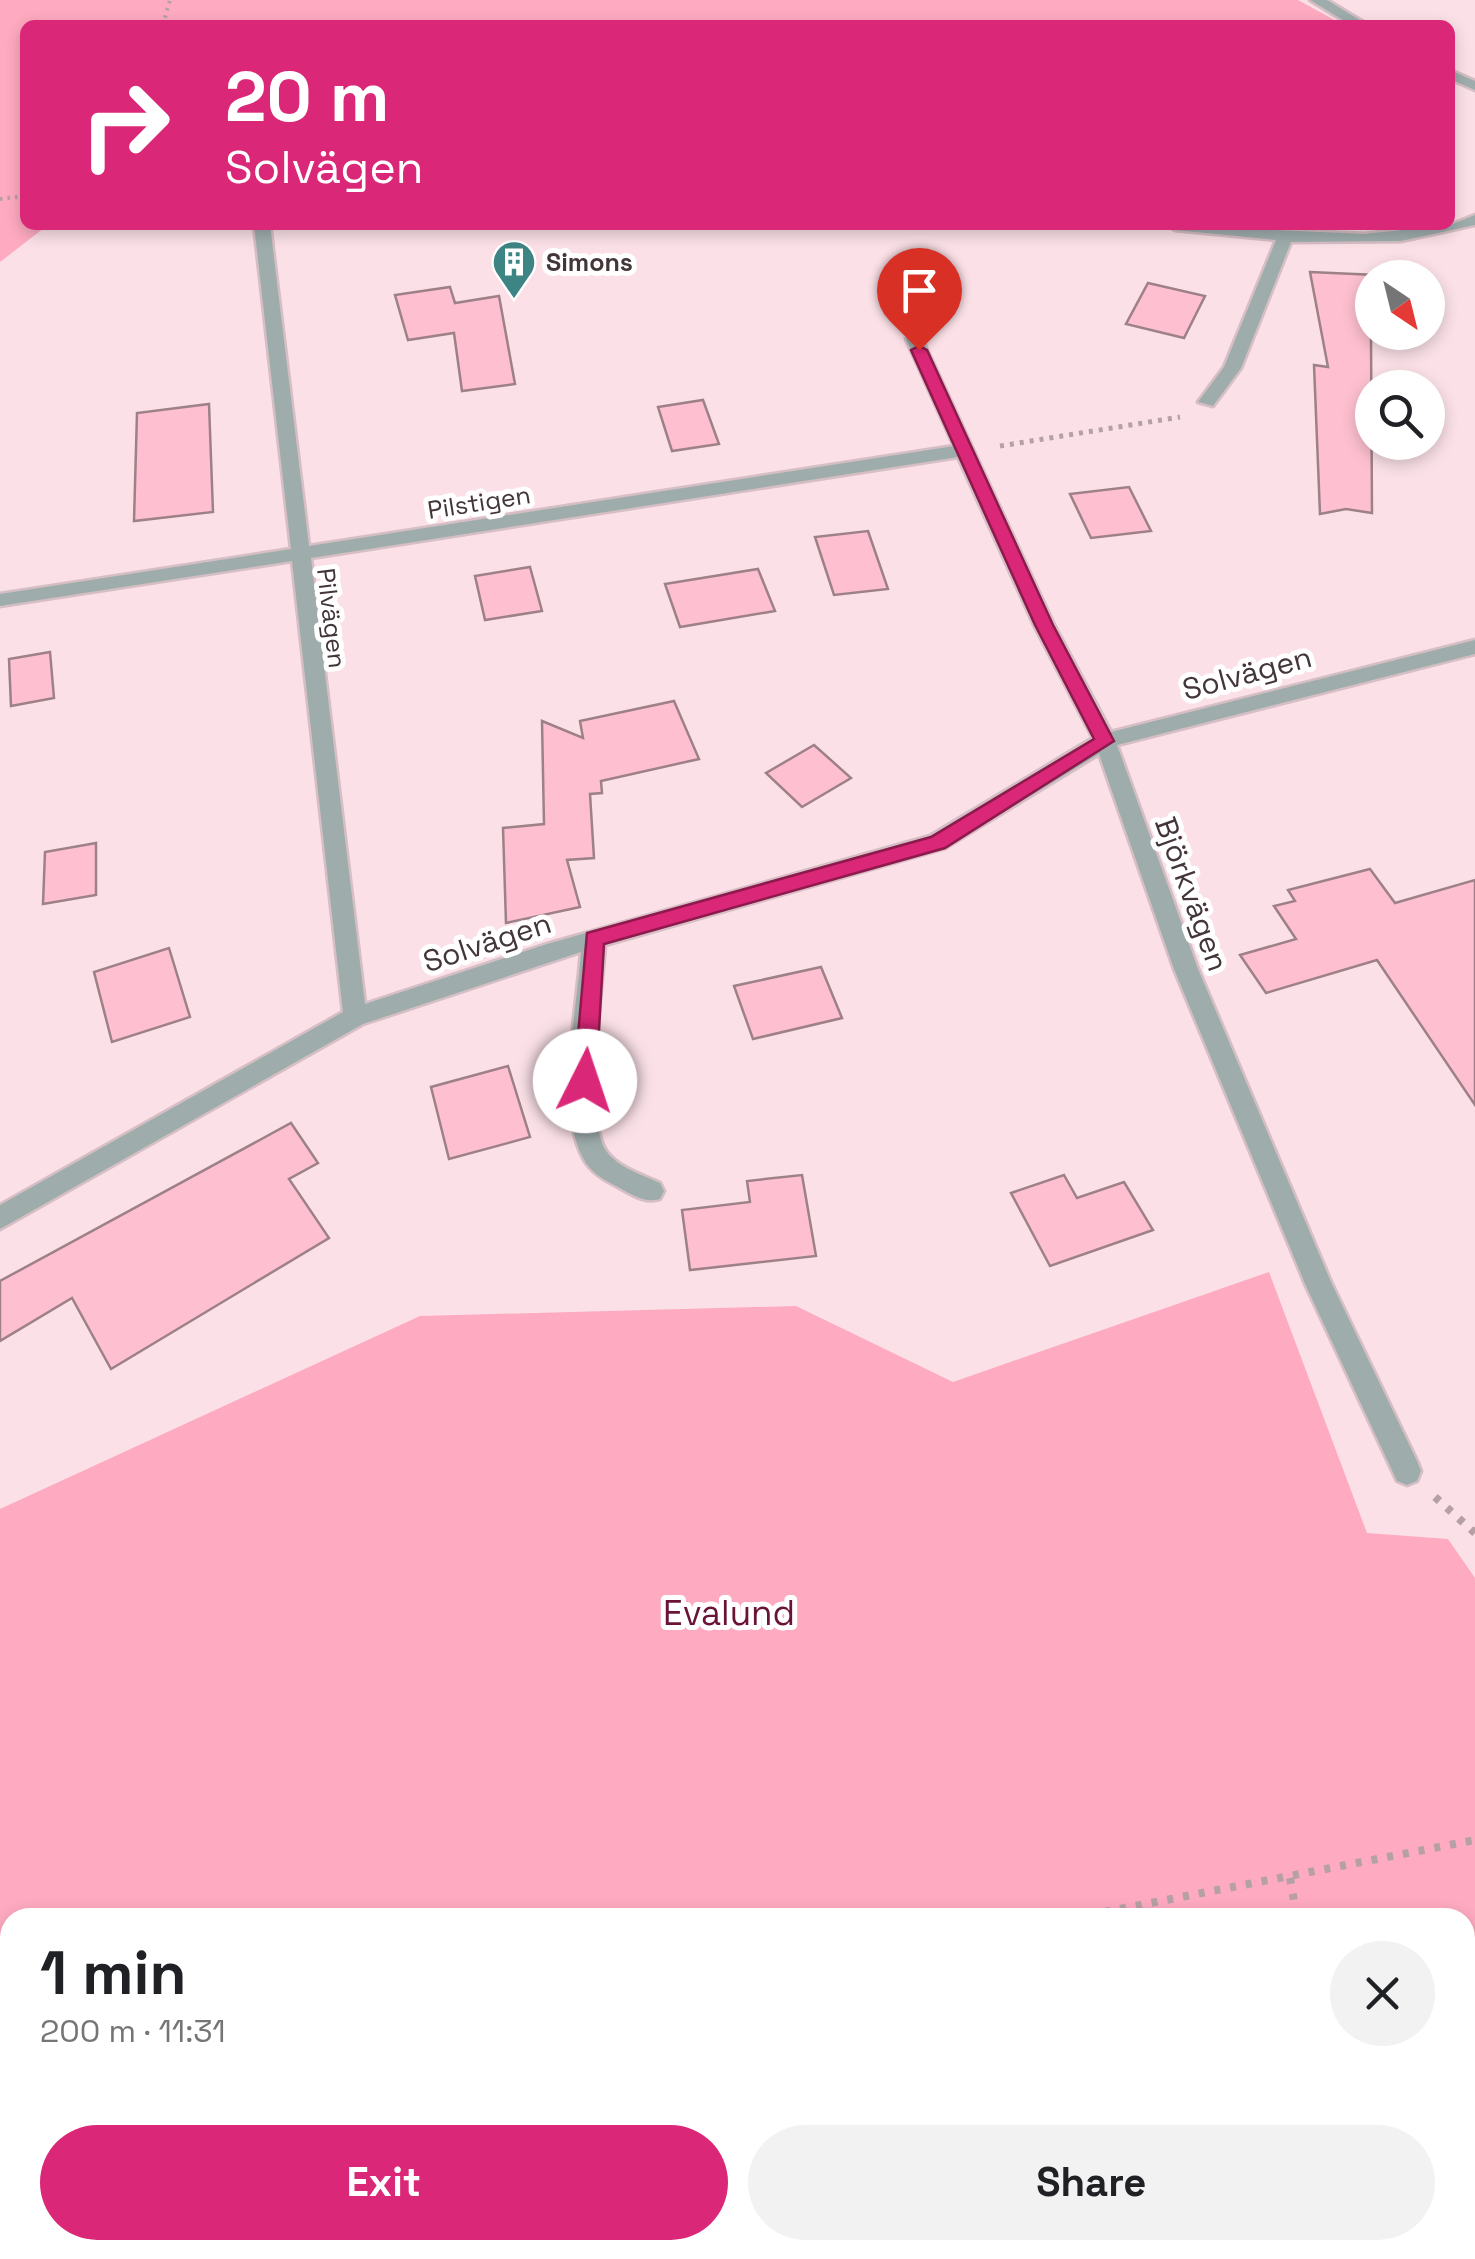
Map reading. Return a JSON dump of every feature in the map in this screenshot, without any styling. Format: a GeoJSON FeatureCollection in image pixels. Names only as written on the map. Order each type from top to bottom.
{"type":"FeatureCollection","features":[{"type":"Feature","properties":{"kind":"street"},"geometry":{"type":"LineString","coordinates":[[1317,0],[1352,20]]}},
{"type":"Feature","properties":{"kind":"street","name":"Pilvägen"},"geometry":{"type":"LineString","coordinates":[[263,230],[356,1017]]}},
{"type":"Feature","properties":{"kind":"street"},"geometry":{"type":"LineString","coordinates":[[1218,230],[1285,238],[1395,236],[1425,230]]}},
{"type":"Feature","properties":{"kind":"street"},"geometry":{"type":"LineString","coordinates":[[1207,402],[1232,368],[1285,238]]}},
{"type":"Feature","properties":{"kind":"street","name":"Björkvägen"},"geometry":{"type":"LineString","coordinates":[[914,339],[1044,625],[1105,741],[1193,986],[1318,1286],[1407,1471]]}},
{"type":"Feature","properties":{"kind":"street","name":"Pilstigen"},"geometry":{"type":"LineString","coordinates":[[0,600],[966,450]]}},
{"type":"Feature","properties":{"kind":"street","name":"Solvägen"},"geometry":{"type":"LineString","coordinates":[[0,1218],[356,1017],[594,939],[938,842],[1105,741],[1475,646]]}},
{"type":"Feature","properties":{"kind":"street"},"geometry":{"type":"LineString","coordinates":[[594,939],[583,1117],[592,1153],[612,1170],[651,1191]]}},
{"type":"Feature","properties":{"kind":"path"},"geometry":{"type":"LineString","coordinates":[[966,450],[1160,423],[1184,416],[1207,402]]}},
{"type":"Feature","properties":{"kind":"path"},"geometry":{"type":"LineString","coordinates":[[1407,1471],[1475,1534]]}},
{"type":"Feature","properties":{"kind":"path"},"geometry":{"type":"LineString","coordinates":[[1127,1908],[1475,1840]]}},
{"type":"Feature","properties":{"kind":"path"},"geometry":{"type":"LineString","coordinates":[[1290,1878],[1295,1908]]}},
{"type":"Feature","properties":{"kind":"green space"},"geometry":{"type":"Polygon","coordinates":[[[0,0],[1298,0],[1335,20],[20,20],[20,230],[42,230],[0,262],[0,0]]]}},
{"type":"Feature","properties":{"kind":"green space","name":"Evalund"},"geometry":{"type":"Polygon","coordinates":[[[1269,1272],[1367,1533],[1448,1539],[1475,1578],[1475,1908],[0,1908],[0,1509],[420,1316],[796,1306],[953,1382],[1269,1272]]]}},
{"type":"Feature","properties":{"kind":"building"},"geometry":{"type":"Polygon","coordinates":[[[1310,272],[1355,274],[1355,350],[1371,350],[1371,370],[1355,370],[1355,460],[1372,460],[1372,513],[1346,509],[1320,514],[1314,365],[1328,367],[1310,272]]]}},
{"type":"Feature","properties":{"kind":"building"},"geometry":{"type":"Polygon","coordinates":[[[1148,283],[1205,296],[1184,338],[1126,324],[1148,283]]]}},
{"type":"Feature","properties":{"kind":"building"},"geometry":{"type":"Polygon","coordinates":[[[450,287],[455,303],[499,296],[515,384],[462,391],[454,333],[408,340],[395,295],[450,287]]]}},
{"type":"Feature","properties":{"kind":"building"},"geometry":{"type":"Polygon","coordinates":[[[703,400],[719,444],[672,451],[658,407],[703,400]]]}},
{"type":"Feature","properties":{"kind":"building"},"geometry":{"type":"Polygon","coordinates":[[[209,404],[213,512],[134,521],[137,413],[209,404]]]}},
{"type":"Feature","properties":{"kind":"building"},"geometry":{"type":"Polygon","coordinates":[[[1129,487],[1151,531],[1091,538],[1070,494],[1129,487]]]}},
{"type":"Feature","properties":{"kind":"building"},"geometry":{"type":"Polygon","coordinates":[[[868,531],[888,589],[834,595],[815,537],[868,531]]]}},
{"type":"Feature","properties":{"kind":"building"},"geometry":{"type":"Polygon","coordinates":[[[530,567],[542,611],[485,620],[475,576],[530,567]]]}},
{"type":"Feature","properties":{"kind":"building"},"geometry":{"type":"Polygon","coordinates":[[[758,569],[775,611],[680,627],[665,584],[758,569]]]}},
{"type":"Feature","properties":{"kind":"building"},"geometry":{"type":"Polygon","coordinates":[[[50,652],[54,698],[11,706],[9,659],[50,652]]]}},
{"type":"Feature","properties":{"kind":"building"},"geometry":{"type":"Polygon","coordinates":[[[674,701],[699,759],[601,781],[602,793],[590,794],[594,858],[567,860],[580,907],[506,923],[503,828],[544,824],[542,721],[583,738],[580,721],[674,701]]]}},
{"type":"Feature","properties":{"kind":"building"},"geometry":{"type":"Polygon","coordinates":[[[814,745],[851,778],[802,807],[766,773],[814,745]]]}},
{"type":"Feature","properties":{"kind":"building"},"geometry":{"type":"Polygon","coordinates":[[[96,843],[96,895],[43,904],[45,852],[96,843]]]}},
{"type":"Feature","properties":{"kind":"building"},"geometry":{"type":"Polygon","coordinates":[[[1370,869],[1395,903],[1475,880],[1475,1105],[1377,960],[1266,993],[1240,955],[1296,939],[1274,906],[1295,901],[1288,890],[1370,869]]]}},
{"type":"Feature","properties":{"kind":"building"},"geometry":{"type":"Polygon","coordinates":[[[169,948],[190,1017],[112,1042],[94,972],[169,948]]]}},
{"type":"Feature","properties":{"kind":"building"},"geometry":{"type":"Polygon","coordinates":[[[821,967],[842,1018],[753,1039],[734,986],[821,967]]]}},
{"type":"Feature","properties":{"kind":"building"},"geometry":{"type":"Polygon","coordinates":[[[508,1066],[530,1137],[449,1159],[431,1087],[508,1066]]]}},
{"type":"Feature","properties":{"kind":"building"},"geometry":{"type":"Polygon","coordinates":[[[291,1123],[318,1163],[289,1179],[329,1238],[111,1369],[72,1298],[0,1341],[0,1281],[291,1123]]]}},
{"type":"Feature","properties":{"kind":"building"},"geometry":{"type":"Polygon","coordinates":[[[802,1175],[816,1256],[690,1270],[682,1210],[750,1202],[747,1181],[802,1175]]]}},
{"type":"Feature","properties":{"kind":"building"},"geometry":{"type":"Polygon","coordinates":[[[1064,1175],[1077,1198],[1124,1182],[1153,1230],[1050,1266],[1011,1193],[1064,1175]]]}},
{"type":"Feature","properties":{"kind":"place","name":"Simons"},"geometry":{"type":"Point","coordinates":[514,300]}},
{"type":"Feature","properties":{"kind":"route"},"geometry":{"type":"LineString","coordinates":[[585,1081],[594,939],[938,842],[1105,741],[1044,625],[919,350]]}}]}
